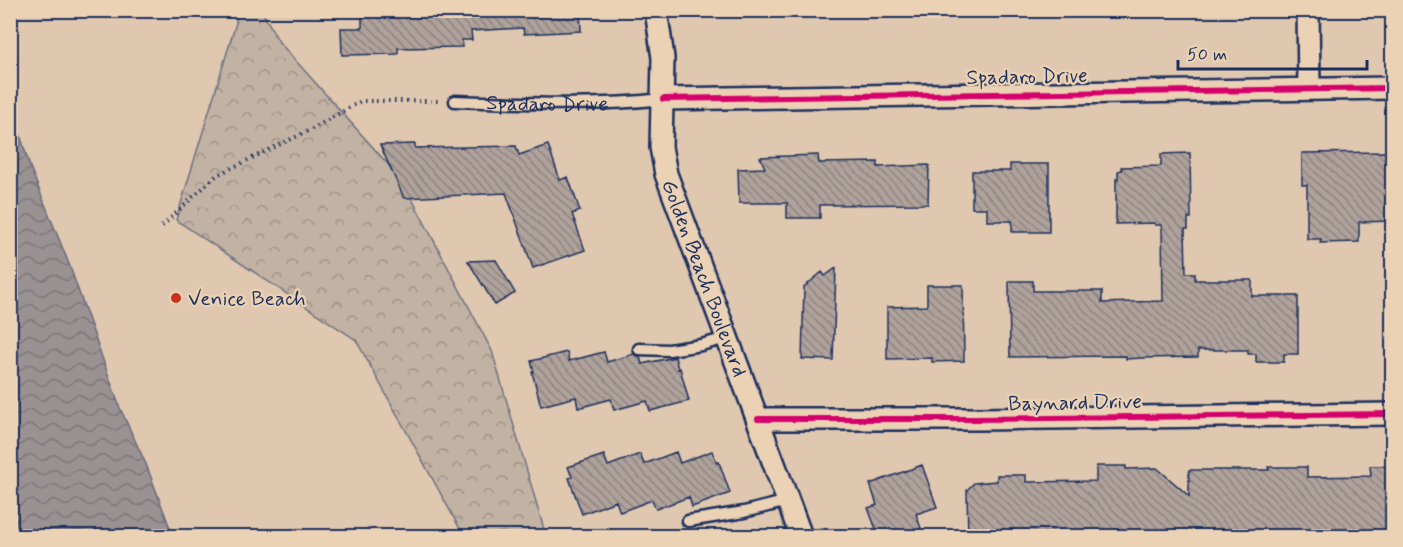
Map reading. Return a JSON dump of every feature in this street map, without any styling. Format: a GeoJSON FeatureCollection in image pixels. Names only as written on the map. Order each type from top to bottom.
{"type":"FeatureCollection","features":[{"type":"Feature","properties":{"kind":"street","name":"Golden Beach Boulevard"},"geometry":{"type":"LineString","coordinates":[[656,10],[663,58],[661,147],[666,174],[801,537]]}},
{"type":"Feature","properties":{"kind":"street"},"geometry":{"type":"LineString","coordinates":[[1308,10],[1309,88]]}},
{"type":"Feature","properties":{"kind":"street","name":"Spadaro Drive"},"geometry":{"type":"LineString","coordinates":[[663,99],[1392,88]]}},
{"type":"Feature","properties":{"kind":"street","name":"Baynard Drive"},"geometry":{"type":"LineString","coordinates":[[758,419],[1392,414]]}},
{"type":"Feature","properties":{"kind":"lane","name":"Spadaro Drive"},"geometry":{"type":"LineString","coordinates":[[455,101],[553,104],[663,99]]}},
{"type":"Feature","properties":{"kind":"lane"},"geometry":{"type":"LineString","coordinates":[[639,349],[669,350],[728,338]]}},
{"type":"Feature","properties":{"kind":"lane"},"geometry":{"type":"LineString","coordinates":[[688,521],[744,512],[788,501]]}},
{"type":"Feature","properties":{"kind":"path"},"geometry":{"type":"LineString","coordinates":[[162,226],[217,175],[312,129],[361,101],[455,101]]}},
{"type":"Feature","properties":{"kind":"green space"},"geometry":{"type":"Polygon","coordinates":[[[233,11],[262,11],[279,42],[402,180],[492,351],[546,536],[464,536],[356,340],[176,220],[236,23],[233,11]]]}},
{"type":"Feature","properties":{"kind":"water"},"geometry":{"type":"Polygon","coordinates":[[[10,102],[30,167],[69,264],[120,408],[146,464],[173,536],[11,536],[10,102]]]}},
{"type":"Feature","properties":{"kind":"building"},"geometry":{"type":"Polygon","coordinates":[[[362,10],[580,10],[581,31],[524,34],[523,28],[471,31],[472,40],[462,40],[462,47],[398,48],[398,54],[342,55],[341,28],[362,28],[362,10]]]}},
{"type":"Feature","properties":{"kind":"building"},"geometry":{"type":"Polygon","coordinates":[[[415,144],[415,148],[516,146],[519,155],[548,145],[560,180],[568,177],[580,211],[572,214],[585,250],[533,268],[506,193],[404,198],[380,145],[415,144]]]}},
{"type":"Feature","properties":{"kind":"building"},"geometry":{"type":"Polygon","coordinates":[[[1389,152],[1389,160],[1392,160],[1392,221],[1359,222],[1359,242],[1320,243],[1321,239],[1307,239],[1307,185],[1302,185],[1302,153],[1389,152]]]}},
{"type":"Feature","properties":{"kind":"building"},"geometry":{"type":"Polygon","coordinates":[[[1190,153],[1191,218],[1188,218],[1188,229],[1185,229],[1186,273],[1195,273],[1195,280],[1252,280],[1252,296],[1298,296],[1298,354],[1284,354],[1284,362],[1256,362],[1256,354],[1248,354],[1248,350],[1198,350],[1198,357],[1126,359],[1126,356],[1010,357],[1009,281],[1033,281],[1033,291],[1102,291],[1102,303],[1163,301],[1162,225],[1155,225],[1155,223],[1116,224],[1116,179],[1118,179],[1118,171],[1122,170],[1121,167],[1161,166],[1161,154],[1190,153]]]}},
{"type":"Feature","properties":{"kind":"building"},"geometry":{"type":"Polygon","coordinates":[[[818,155],[819,163],[878,162],[878,167],[929,165],[928,204],[820,205],[820,218],[787,218],[787,203],[739,203],[738,169],[765,168],[760,157],[818,155]]]}},
{"type":"Feature","properties":{"kind":"building"},"geometry":{"type":"Polygon","coordinates":[[[1010,164],[1049,164],[1049,232],[1012,232],[1012,221],[987,221],[987,208],[972,208],[972,171],[1010,171],[1010,164]]]}},
{"type":"Feature","properties":{"kind":"building"},"geometry":{"type":"Polygon","coordinates":[[[496,260],[515,293],[495,305],[468,261],[496,260]]]}},
{"type":"Feature","properties":{"kind":"building"},"geometry":{"type":"Polygon","coordinates":[[[836,268],[833,360],[802,359],[804,287],[822,272],[825,276],[836,268]]]}},
{"type":"Feature","properties":{"kind":"building"},"geometry":{"type":"Polygon","coordinates":[[[927,285],[963,285],[964,361],[932,362],[932,358],[887,359],[887,307],[927,306],[927,285]]]}},
{"type":"Feature","properties":{"kind":"building"},"geometry":{"type":"Polygon","coordinates":[[[567,352],[569,361],[604,352],[607,362],[634,354],[640,357],[642,364],[675,357],[689,401],[650,411],[647,401],[614,410],[611,399],[578,408],[576,397],[541,406],[531,361],[567,352]]]}},
{"type":"Feature","properties":{"kind":"building"},"geometry":{"type":"Polygon","coordinates":[[[712,451],[717,463],[719,462],[730,493],[692,507],[689,497],[656,509],[652,500],[620,512],[616,501],[582,514],[569,478],[572,477],[568,467],[604,455],[608,466],[640,454],[644,464],[676,452],[680,463],[712,451]]]}},
{"type":"Feature","properties":{"kind":"building"},"geometry":{"type":"Polygon","coordinates":[[[922,465],[937,507],[916,514],[924,537],[879,537],[868,508],[877,505],[870,484],[922,465]]]}},
{"type":"Feature","properties":{"kind":"building"},"geometry":{"type":"Polygon","coordinates":[[[1096,466],[1126,466],[1126,469],[1157,468],[1189,496],[1189,470],[1269,470],[1268,467],[1307,467],[1307,477],[1371,476],[1370,466],[1392,466],[1392,537],[968,537],[967,490],[974,483],[997,481],[997,475],[1026,475],[1026,482],[1096,481],[1096,466]]]}},
{"type":"Feature","properties":{"kind":"cycle path"},"geometry":{"type":"LineString","coordinates":[[663,99],[1392,88]]}},
{"type":"Feature","properties":{"kind":"cycle path"},"geometry":{"type":"LineString","coordinates":[[758,419],[1392,414]]}},
{"type":"Feature","properties":{"kind":"place","name":"Venice Beach"},"geometry":{"type":"Point","coordinates":[176,298]}}]}
